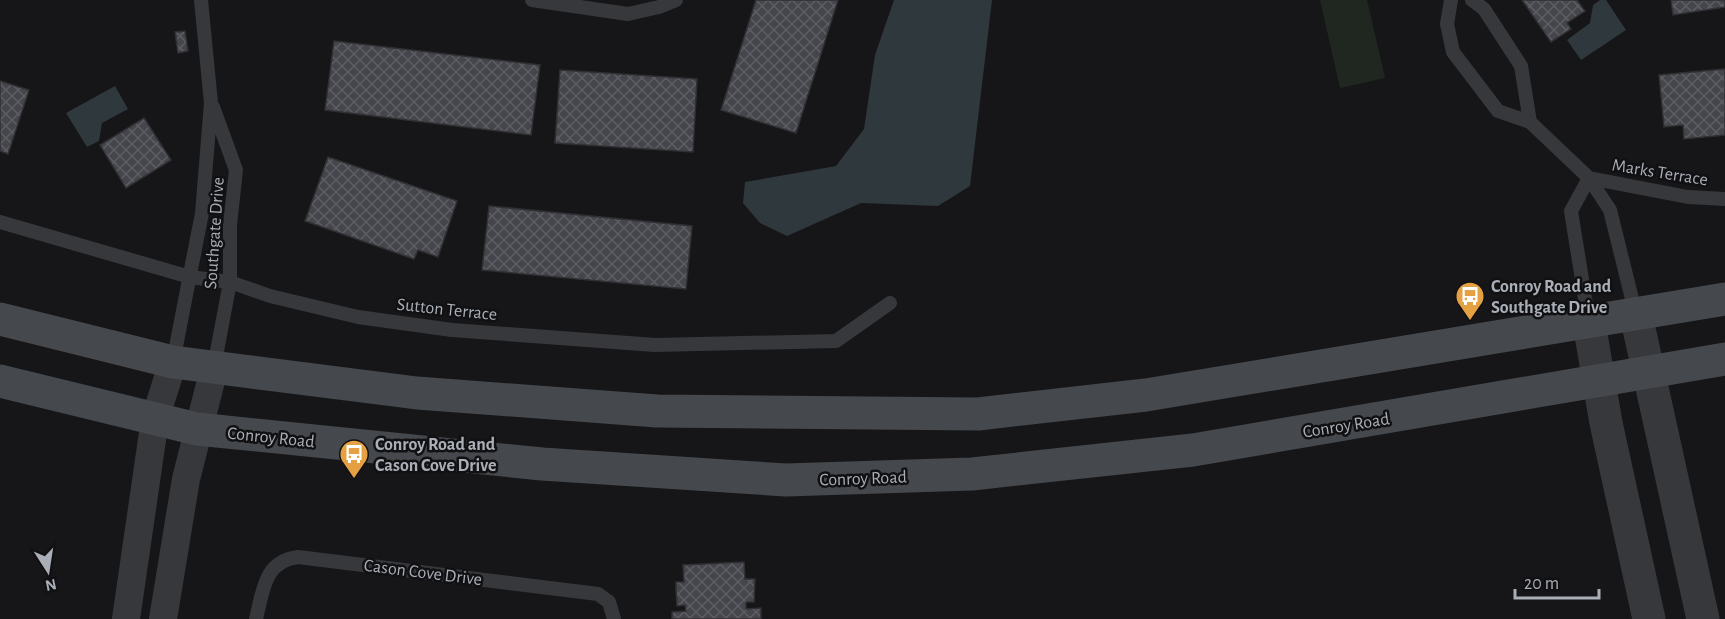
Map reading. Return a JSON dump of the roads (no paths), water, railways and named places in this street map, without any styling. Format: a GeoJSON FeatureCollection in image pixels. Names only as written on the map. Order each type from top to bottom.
{"type":"FeatureCollection","features":[{"type":"Feature","properties":{"kind":"main road"},"geometry":{"type":"LineString","coordinates":[[0,319],[173,362],[417,393],[657,411],[978,414],[1146,395],[1725,299]]}},
{"type":"Feature","properties":{"kind":"main road","name":"Conroy Road"},"geometry":{"type":"LineString","coordinates":[[0,381],[197,429],[542,464],[786,480],[960,475],[1193,450],[1725,359]]}},
{"type":"Feature","properties":{"kind":"street"},"geometry":{"type":"LineString","coordinates":[[1636,315],[1703,619]]}},
{"type":"Feature","properties":{"kind":"street"},"geometry":{"type":"LineString","coordinates":[[1589,323],[1597,382],[1649,619]]}},
{"type":"Feature","properties":{"kind":"street"},"geometry":{"type":"LineString","coordinates":[[126,619],[155,419],[173,362]]}},
{"type":"Feature","properties":{"kind":"street"},"geometry":{"type":"LineString","coordinates":[[163,619],[197,429],[214,369]]}},
{"type":"Feature","properties":{"kind":"lane","name":"Southgate Drive"},"geometry":{"type":"LineString","coordinates":[[173,362],[202,213],[211,103],[201,0]]}},
{"type":"Feature","properties":{"kind":"lane"},"geometry":{"type":"LineString","coordinates":[[532,0],[628,14],[659,7],[676,0]]}},
{"type":"Feature","properties":{"kind":"lane"},"geometry":{"type":"LineString","coordinates":[[1451,0],[1447,24],[1453,52],[1498,111],[1530,122],[1589,178],[1610,210],[1636,315]]}},
{"type":"Feature","properties":{"kind":"lane"},"geometry":{"type":"LineString","coordinates":[[1472,0],[1484,9],[1521,66],[1530,122]]}},
{"type":"Feature","properties":{"kind":"lane","name":"Southgate Drive"},"geometry":{"type":"LineString","coordinates":[[211,103],[236,170],[230,225],[230,282],[214,369]]}},
{"type":"Feature","properties":{"kind":"lane"},"geometry":{"type":"LineString","coordinates":[[1589,178],[1571,211],[1589,323]]}},
{"type":"Feature","properties":{"kind":"lane","name":"Marks Terrace"},"geometry":{"type":"LineString","coordinates":[[1589,178],[1688,197],[1725,199]]}},
{"type":"Feature","properties":{"kind":"lane","name":"Sutton Terrace"},"geometry":{"type":"LineString","coordinates":[[0,222],[190,277],[230,282],[270,296],[358,317],[452,330],[655,345],[836,341],[890,303]]}},
{"type":"Feature","properties":{"kind":"lane","name":"Cason Cove Drive"},"geometry":{"type":"LineString","coordinates":[[256,619],[265,580],[272,569],[281,561],[298,557],[598,594],[609,602],[614,619]]}},
{"type":"Feature","properties":{"kind":"place","name":"Conroy Road and Southgate Drive"},"geometry":{"type":"Point","coordinates":[1470,322]}},
{"type":"Feature","properties":{"kind":"place","name":"Conroy Road and Cason Cove Drive"},"geometry":{"type":"Point","coordinates":[354,480]}}]}
